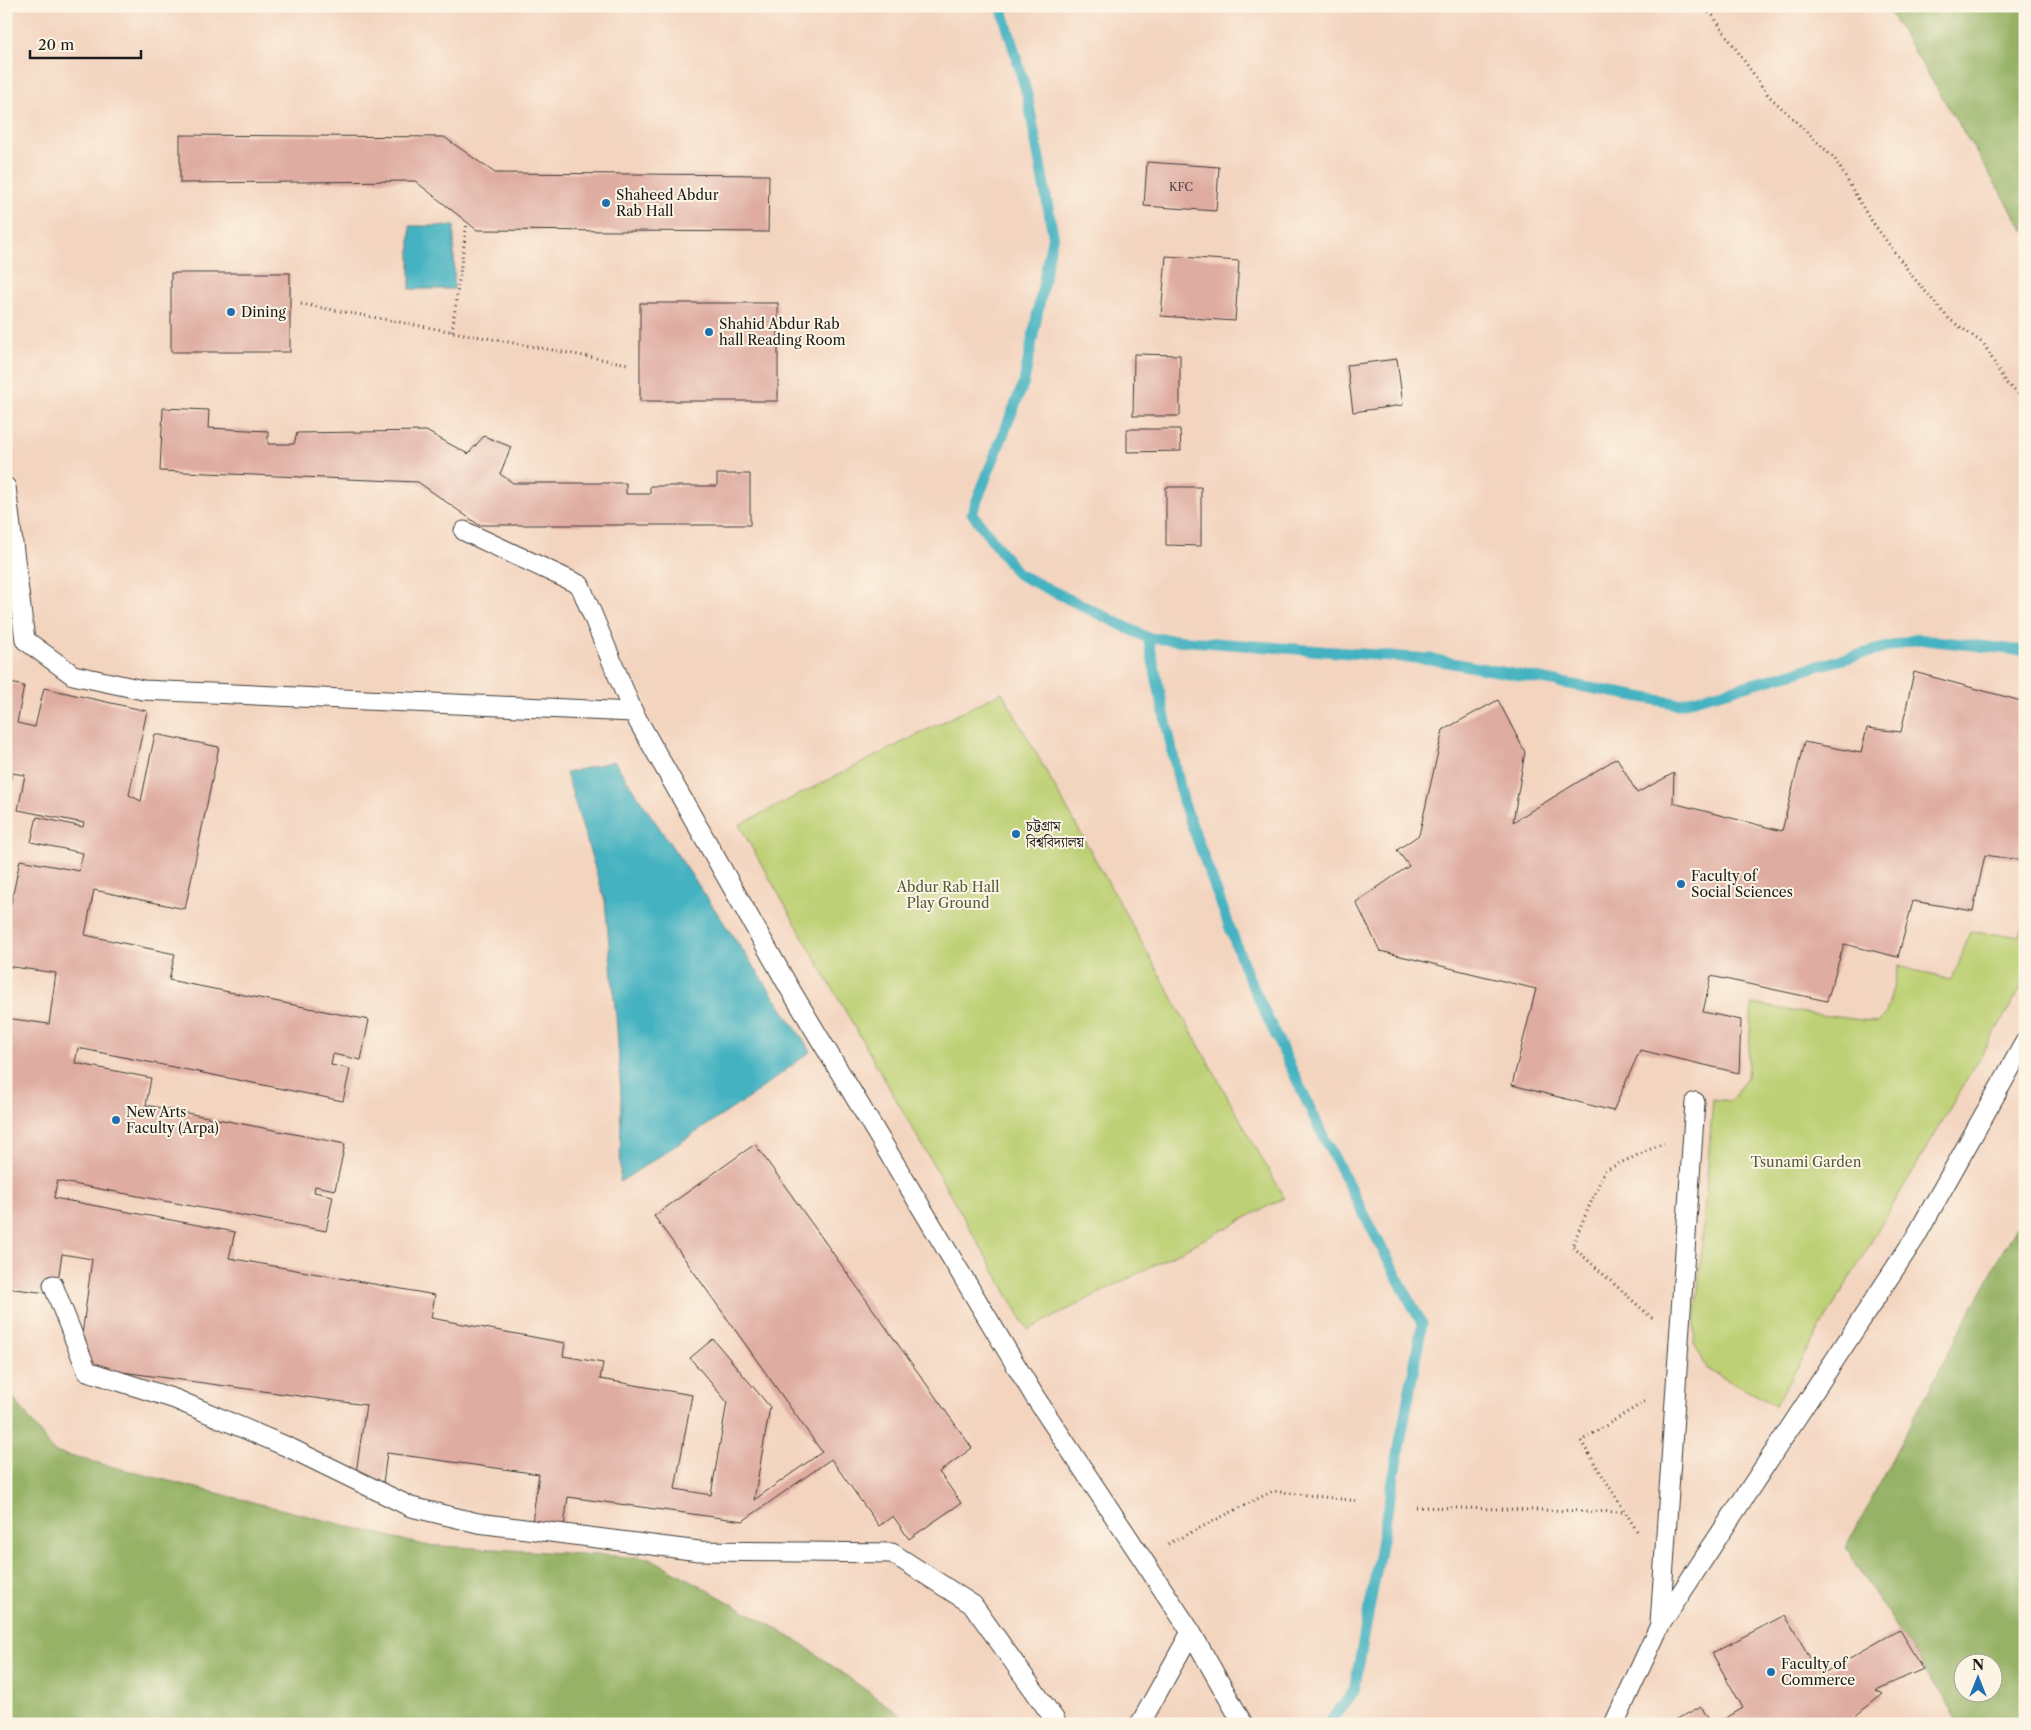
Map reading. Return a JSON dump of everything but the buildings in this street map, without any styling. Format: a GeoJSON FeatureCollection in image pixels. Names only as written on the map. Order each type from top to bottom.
{"type":"FeatureCollection","features":[{"type":"Feature","properties":{"kind":"lane"},"geometry":{"type":"LineString","coordinates":[[6,487],[25,640],[73,675],[143,690],[633,712]]}},
{"type":"Feature","properties":{"kind":"lane"},"geometry":{"type":"LineString","coordinates":[[464,531],[580,585],[633,712],[790,988],[1035,1397],[1191,1632],[1243,1724]]}},
{"type":"Feature","properties":{"kind":"lane"},"geometry":{"type":"LineString","coordinates":[[1614,1724],[1660,1625],[1915,1238],[2025,1042]]}},
{"type":"Feature","properties":{"kind":"lane"},"geometry":{"type":"LineString","coordinates":[[1660,1625],[1662,1572],[1696,1102]]}},
{"type":"Feature","properties":{"kind":"lane"},"geometry":{"type":"LineString","coordinates":[[52,1285],[87,1371],[175,1399],[290,1448],[411,1507],[478,1523],[699,1551],[892,1553],[973,1605],[1056,1724]]}},
{"type":"Feature","properties":{"kind":"lane"},"geometry":{"type":"LineString","coordinates":[[1140,1724],[1191,1632]]}},
{"type":"Feature","properties":{"kind":"path"},"geometry":{"type":"LineString","coordinates":[[1701,6],[1712,16],[1768,95],[1835,159],[1868,216],[1913,276],[1949,319],[1984,344],[2005,382],[2025,400]]}},
{"type":"Feature","properties":{"kind":"path"},"geometry":{"type":"LineString","coordinates":[[452,331],[467,222]]}},
{"type":"Feature","properties":{"kind":"path"},"geometry":{"type":"LineString","coordinates":[[301,304],[628,364]]}},
{"type":"Feature","properties":{"kind":"path"},"geometry":{"type":"LineString","coordinates":[[1679,1342],[1572,1246],[1605,1170],[1694,1129]]}},
{"type":"Feature","properties":{"kind":"path"},"geometry":{"type":"LineString","coordinates":[[1662,1572],[1581,1441],[1676,1383]]}},
{"type":"Feature","properties":{"kind":"path"},"geometry":{"type":"LineString","coordinates":[[1141,1558],[1273,1491],[1358,1501]]}},
{"type":"Feature","properties":{"kind":"path"},"geometry":{"type":"LineString","coordinates":[[1416,1507],[1625,1512]]}},
{"type":"Feature","properties":{"kind":"shaded area","name":"চট্টগ্রাম বিশ্ববিদ্যালয়"},"geometry":{"type":"Polygon","coordinates":[[[6,6],[2025,6],[2025,1724],[6,1724],[6,6]]]}},
{"type":"Feature","properties":{"kind":"green space"},"geometry":{"type":"Polygon","coordinates":[[[1886,6],[2025,6],[2025,232],[1886,6]]]}},
{"type":"Feature","properties":{"kind":"green space","name":"Abdur Rab Hall Play Ground"},"geometry":{"type":"Polygon","coordinates":[[[1002,692],[1284,1198],[1028,1330],[739,825],[1002,692]]]}},
{"type":"Feature","properties":{"kind":"green space","name":"Tsunami Garden"},"geometry":{"type":"Polygon","coordinates":[[[2025,922],[2025,981],[1775,1405],[1708,1370],[1694,1343],[1713,1099],[1731,1101],[1747,1077],[1752,1004],[1878,1022],[1886,1013],[1899,966],[1950,980],[1956,971],[1970,932],[2018,936],[2025,922]]]}},
{"type":"Feature","properties":{"kind":"green space"},"geometry":{"type":"Polygon","coordinates":[[[2025,1209],[2025,1724],[1960,1724],[1845,1548],[2025,1209]]]}},
{"type":"Feature","properties":{"kind":"green space"},"geometry":{"type":"Polygon","coordinates":[[[6,1388],[54,1452],[423,1545],[650,1558],[795,1639],[906,1719],[905,1724],[6,1724],[6,1388]]]}},
{"type":"Feature","properties":{"kind":"water"},"geometry":{"type":"Polygon","coordinates":[[[410,226],[454,226],[454,289],[410,289],[410,226]]]}},
{"type":"Feature","properties":{"kind":"water"},"geometry":{"type":"Polygon","coordinates":[[[614,761],[811,1051],[753,1095],[620,1182],[621,1095],[617,1028],[605,901],[566,773],[614,761]]]}},
{"type":"Feature","properties":{"kind":"waterway"},"geometry":{"type":"LineString","coordinates":[[1001,6],[1027,94],[1053,234],[1024,382],[972,513],[1018,574],[1148,638],[1183,801],[1247,974],[1324,1138],[1422,1324],[1354,1691],[1328,1724]]}},
{"type":"Feature","properties":{"kind":"waterway"},"geometry":{"type":"LineString","coordinates":[[1148,638],[1430,659],[1679,704],[1917,639],[2025,651]]}},
{"type":"Feature","properties":{"kind":"place","name":"Shaheed Abdur Rab Hall"},"geometry":{"type":"Point","coordinates":[606,203]}},
{"type":"Feature","properties":{"kind":"place","name":"Dining"},"geometry":{"type":"Point","coordinates":[231,312]}},
{"type":"Feature","properties":{"kind":"place","name":"Shahid Abdur Rab hall Reading Room"},"geometry":{"type":"Point","coordinates":[709,332]}},
{"type":"Feature","properties":{"kind":"place","name":"চট্টগ্রাম বিশ্ববিদ্যালয়"},"geometry":{"type":"Point","coordinates":[1016,834]}},
{"type":"Feature","properties":{"kind":"place","name":"Faculty of Social Sciences"},"geometry":{"type":"Point","coordinates":[1681,884]}},
{"type":"Feature","properties":{"kind":"place","name":"New Arts Faculty (Arpa)"},"geometry":{"type":"Point","coordinates":[116,1120]}},
{"type":"Feature","properties":{"kind":"place","name":"Faculty of Commerce"},"geometry":{"type":"Point","coordinates":[1771,1672]}}]}
